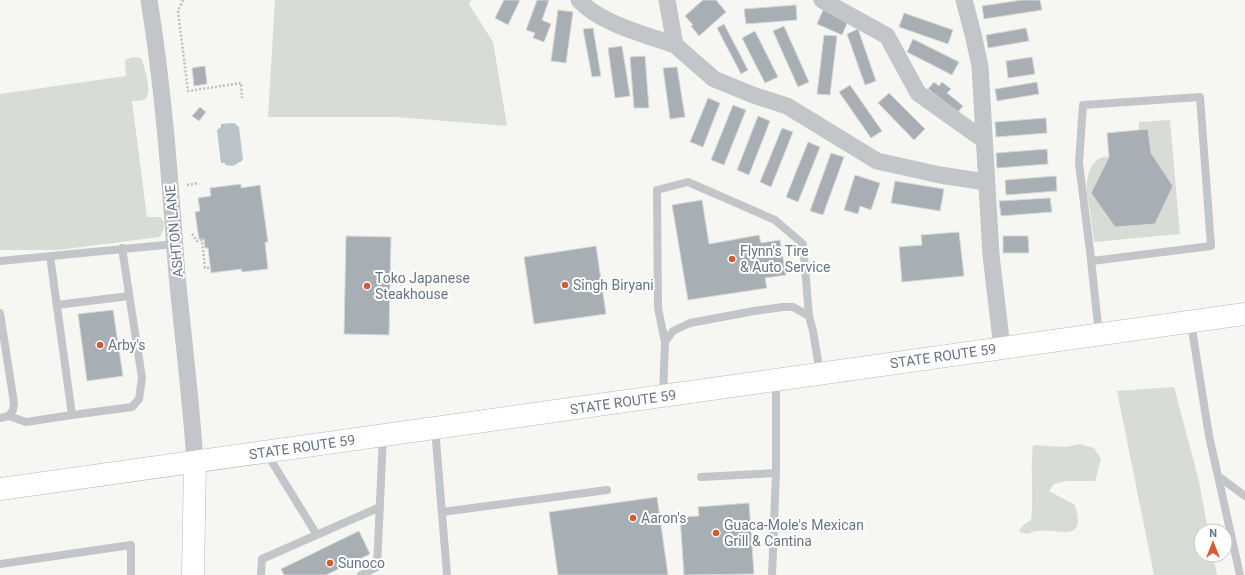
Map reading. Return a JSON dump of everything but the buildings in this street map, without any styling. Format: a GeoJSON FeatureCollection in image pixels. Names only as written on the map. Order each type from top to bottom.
{"type":"FeatureCollection","features":[{"type":"Feature","properties":{"kind":"main road","name":"STATE ROUTE 59"},"geometry":{"type":"LineString","coordinates":[[0,489],[1245,314]]}},
{"type":"Feature","properties":{"kind":"main road"},"geometry":{"type":"LineString","coordinates":[[193,575],[195,462]]}},
{"type":"Feature","properties":{"kind":"street","name":"ASHTON LANE"},"geometry":{"type":"LineString","coordinates":[[149,0],[156,44],[167,145],[183,340],[192,413],[195,462]]}},
{"type":"Feature","properties":{"kind":"street"},"geometry":{"type":"LineString","coordinates":[[579,0],[583,5],[608,21],[675,45],[714,79],[752,96],[787,106],[877,160],[940,175],[986,182]]}},
{"type":"Feature","properties":{"kind":"street"},"geometry":{"type":"LineString","coordinates":[[667,0],[675,45]]}},
{"type":"Feature","properties":{"kind":"street"},"geometry":{"type":"LineString","coordinates":[[822,0],[887,36],[918,93],[984,140]]}},
{"type":"Feature","properties":{"kind":"street"},"geometry":{"type":"LineString","coordinates":[[964,0],[980,66],[991,255],[1002,348]]}},
{"type":"Feature","properties":{"kind":"lane"},"geometry":{"type":"LineString","coordinates":[[1092,262],[1210,246],[1200,97],[1083,105],[1078,163],[1092,262],[1099,334]]}},
{"type":"Feature","properties":{"kind":"lane"},"geometry":{"type":"LineString","coordinates":[[663,396],[665,342],[658,308],[658,190],[688,182],[775,220],[803,244],[809,316],[820,374]]}},
{"type":"Feature","properties":{"kind":"lane"},"geometry":{"type":"LineString","coordinates":[[0,261],[175,244]]}},
{"type":"Feature","properties":{"kind":"lane"},"geometry":{"type":"LineString","coordinates":[[0,418],[9,416],[26,422],[132,407],[139,399],[142,378],[122,248]]}},
{"type":"Feature","properties":{"kind":"lane"},"geometry":{"type":"LineString","coordinates":[[50,256],[72,415]]}},
{"type":"Feature","properties":{"kind":"lane"},"geometry":{"type":"LineString","coordinates":[[57,305],[129,296]]}},
{"type":"Feature","properties":{"kind":"lane"},"geometry":{"type":"LineString","coordinates":[[665,342],[673,331],[690,323],[754,311],[793,307],[809,316]]}},
{"type":"Feature","properties":{"kind":"lane"},"geometry":{"type":"LineString","coordinates":[[0,313],[14,403],[13,410],[9,416]]}},
{"type":"Feature","properties":{"kind":"lane"},"geometry":{"type":"LineString","coordinates":[[1191,322],[1209,436],[1240,575]]}},
{"type":"Feature","properties":{"kind":"lane"},"geometry":{"type":"LineString","coordinates":[[772,575],[776,473],[776,380]]}},
{"type":"Feature","properties":{"kind":"lane"},"geometry":{"type":"LineString","coordinates":[[435,428],[447,575]]}},
{"type":"Feature","properties":{"kind":"lane"},"geometry":{"type":"LineString","coordinates":[[361,575],[377,567],[383,435]]}},
{"type":"Feature","properties":{"kind":"lane"},"geometry":{"type":"LineString","coordinates":[[266,452],[317,535]]}},
{"type":"Feature","properties":{"kind":"lane"},"geometry":{"type":"LineString","coordinates":[[701,477],[776,473]]}},
{"type":"Feature","properties":{"kind":"lane"},"geometry":{"type":"LineString","coordinates":[[1218,476],[1245,496]]}},
{"type":"Feature","properties":{"kind":"lane"},"geometry":{"type":"LineString","coordinates":[[442,512],[607,490]]}},
{"type":"Feature","properties":{"kind":"lane"},"geometry":{"type":"LineString","coordinates":[[261,575],[262,559],[380,508]]}},
{"type":"Feature","properties":{"kind":"lane"},"geometry":{"type":"LineString","coordinates":[[0,564],[131,545],[131,575]]}},
{"type":"Feature","properties":{"kind":"path"},"geometry":{"type":"LineString","coordinates":[[183,0],[178,11],[188,91],[240,83],[242,98]]}},
{"type":"Feature","properties":{"kind":"path"},"geometry":{"type":"LineString","coordinates":[[184,185],[199,183]]}},
{"type":"Feature","properties":{"kind":"shaded area"},"geometry":{"type":"Polygon","coordinates":[[[275,0],[471,0],[469,4],[493,42],[507,126],[397,117],[268,117],[275,0]]]}},
{"type":"Feature","properties":{"kind":"shaded area"},"geometry":{"type":"Polygon","coordinates":[[[133,57],[141,58],[148,85],[147,96],[144,100],[132,101],[147,217],[161,217],[164,222],[164,227],[160,237],[58,250],[0,250],[0,94],[126,76],[125,60],[133,57]]]}},
{"type":"Feature","properties":{"kind":"shaded area"},"geometry":{"type":"Polygon","coordinates":[[[1170,120],[1180,234],[1094,242],[1087,193],[1087,181],[1092,166],[1103,157],[1109,157],[1091,193],[1116,227],[1155,224],[1173,186],[1151,153],[1148,129],[1139,130],[1139,122],[1170,120]]]}},
{"type":"Feature","properties":{"kind":"shaded area"},"geometry":{"type":"Polygon","coordinates":[[[234,123],[239,127],[243,160],[234,166],[221,163],[217,130],[221,127],[221,124],[234,123]]]}},
{"type":"Feature","properties":{"kind":"shaded area"},"geometry":{"type":"Polygon","coordinates":[[[1174,387],[1199,481],[1207,523],[1193,523],[1193,563],[1215,563],[1217,575],[1154,575],[1117,391],[1174,387]]]}},
{"type":"Feature","properties":{"kind":"shaded area"},"geometry":{"type":"Polygon","coordinates":[[[1080,444],[1094,448],[1101,459],[1095,481],[1066,481],[1054,484],[1049,491],[1075,505],[1078,519],[1077,527],[1072,531],[1065,532],[1046,530],[1028,534],[1019,532],[1022,526],[1031,520],[1033,445],[1066,447],[1080,444]]]}},
{"type":"Feature","properties":{"kind":"place","name":"Flynn's Tire & Auto Service"},"geometry":{"type":"Point","coordinates":[732,259]}},
{"type":"Feature","properties":{"kind":"place","name":"Singh Biryani"},"geometry":{"type":"Point","coordinates":[565,285]}},
{"type":"Feature","properties":{"kind":"place","name":"Toko Japanese Steakhouse"},"geometry":{"type":"Point","coordinates":[367,286]}},
{"type":"Feature","properties":{"kind":"place","name":"Arby's"},"geometry":{"type":"Point","coordinates":[100,345]}},
{"type":"Feature","properties":{"kind":"place","name":"Aaron's"},"geometry":{"type":"Point","coordinates":[633,518]}},
{"type":"Feature","properties":{"kind":"place","name":"Guaca-Mole's Mexican Grill & Cantina"},"geometry":{"type":"Point","coordinates":[716,533]}},
{"type":"Feature","properties":{"kind":"place","name":"Sunoco"},"geometry":{"type":"Point","coordinates":[330,563]}}]}
